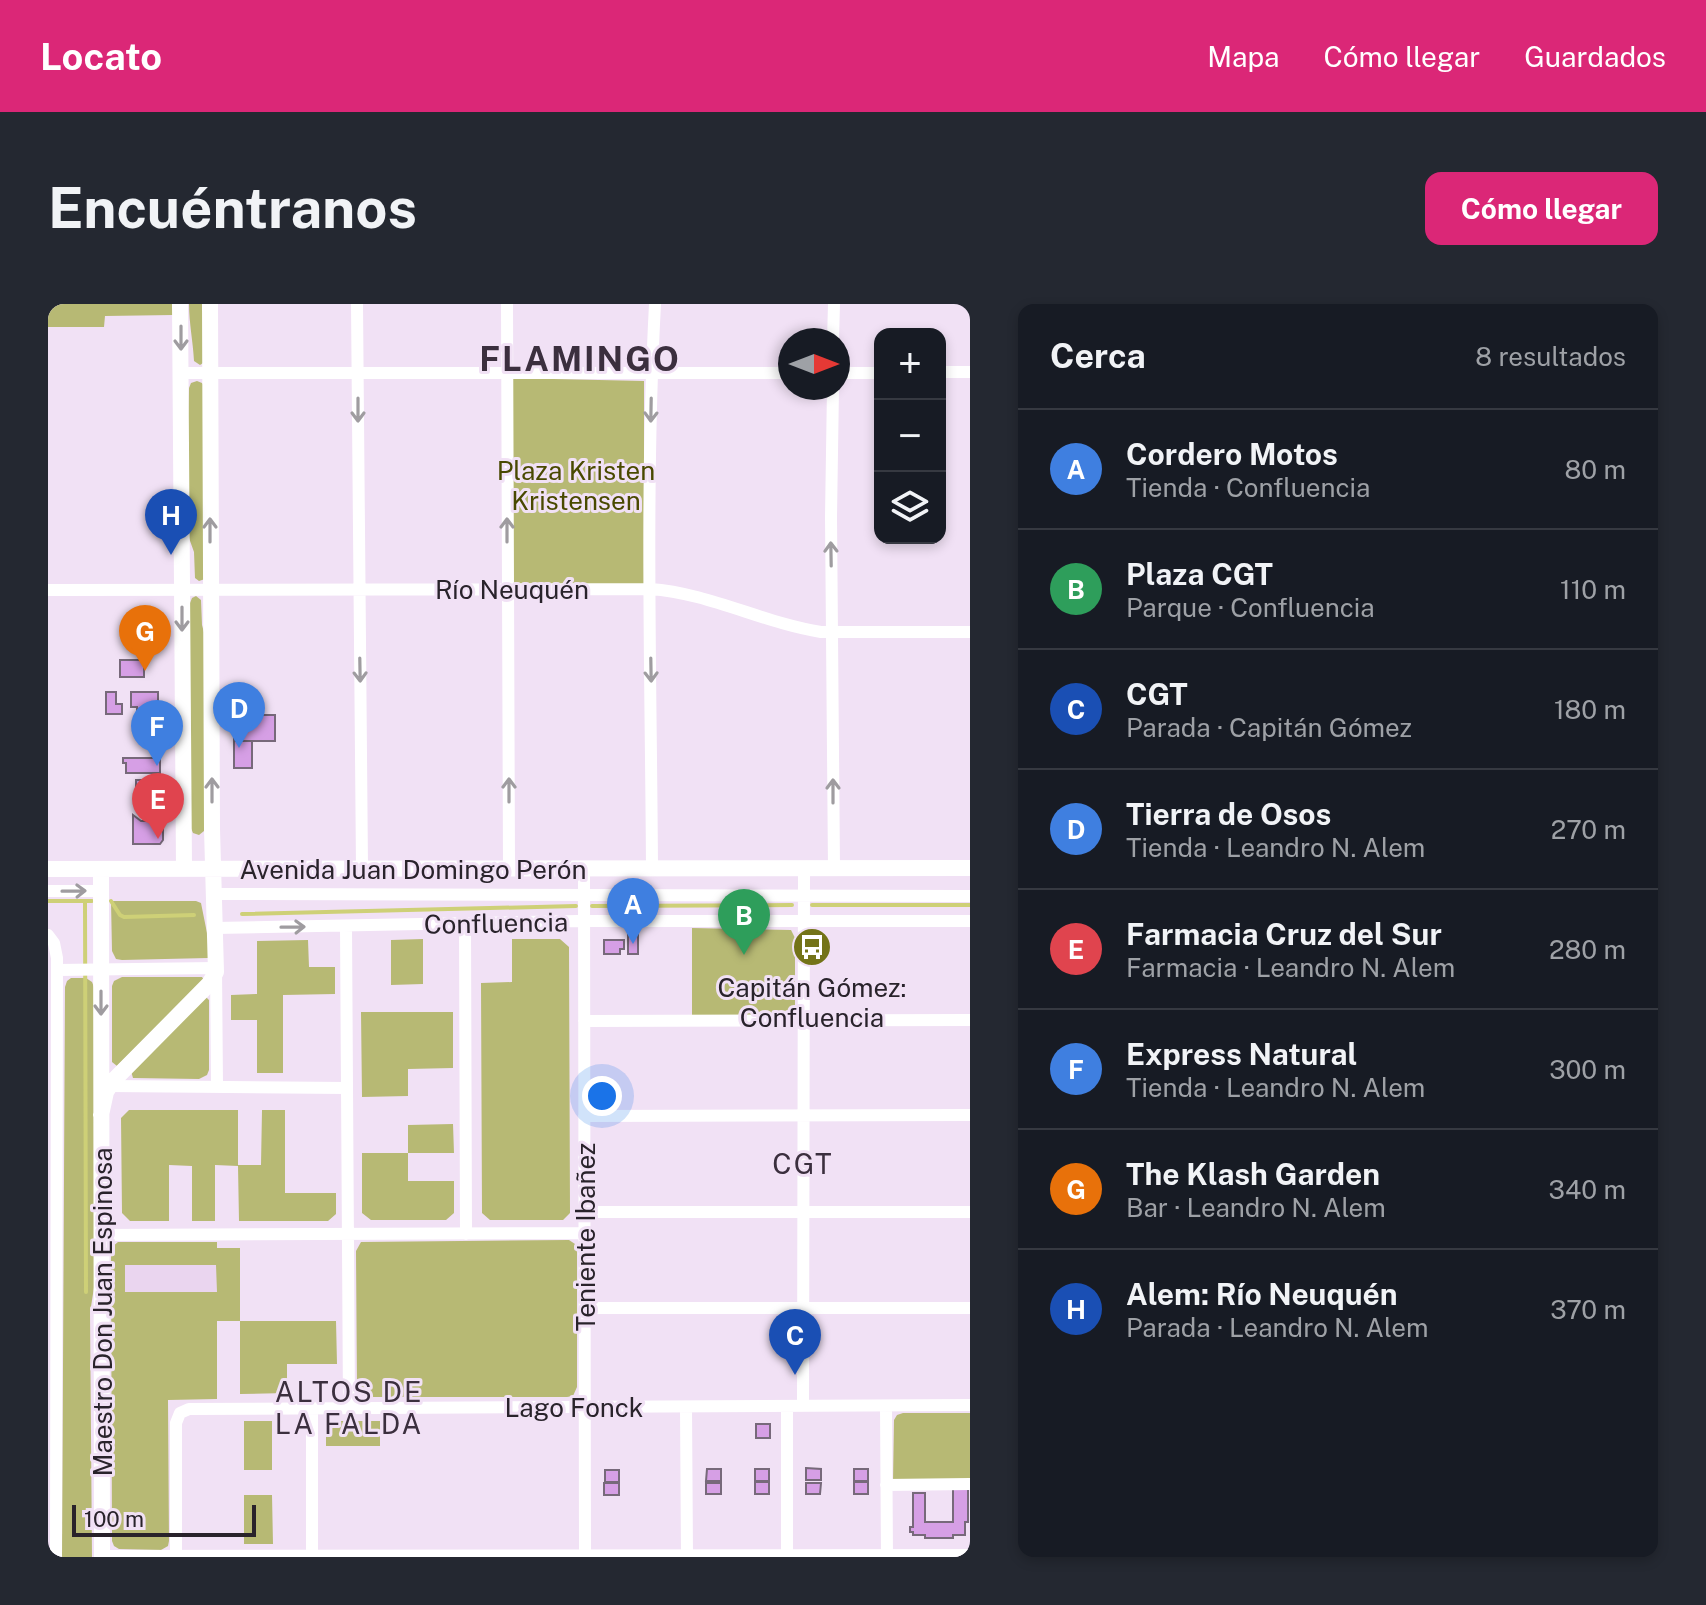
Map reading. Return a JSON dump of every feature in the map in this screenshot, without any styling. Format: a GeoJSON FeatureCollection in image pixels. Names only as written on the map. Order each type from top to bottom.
{"type":"FeatureCollection","features":[{"type":"Feature","properties":{"kind":"main road"},"geometry":{"type":"LineString","coordinates":[[180,304],[184,868]]}},
{"type":"Feature","properties":{"kind":"main road"},"geometry":{"type":"LineString","coordinates":[[210,304],[212,829],[216,968]]}},
{"type":"Feature","properties":{"kind":"main road"},"geometry":{"type":"LineString","coordinates":[[183,830],[192,841],[200,843],[208,839],[212,829]]}},
{"type":"Feature","properties":{"kind":"main road","name":"Avenida Juan Domingo Perón"},"geometry":{"type":"LineString","coordinates":[[48,869],[970,868]]}},
{"type":"Feature","properties":{"kind":"main road","name":"Maestro Don Juan Espinosa"},"geometry":{"type":"LineString","coordinates":[[101,869],[91,970],[101,1115],[102,1557]]}},
{"type":"Feature","properties":{"kind":"main road","name":"Maestro Don Juan Espinosa"},"geometry":{"type":"LineString","coordinates":[[101,1115],[109,1086],[214,979],[216,968]]}},
{"type":"Feature","properties":{"kind":"street"},"geometry":{"type":"LineString","coordinates":[[357,304],[362,868]]}},
{"type":"Feature","properties":{"kind":"street"},"geometry":{"type":"LineString","coordinates":[[507,304],[509,868]]}},
{"type":"Feature","properties":{"kind":"street"},"geometry":{"type":"LineString","coordinates":[[652,869],[650,589],[655,304]]}},
{"type":"Feature","properties":{"kind":"street"},"geometry":{"type":"LineString","coordinates":[[833,328],[834,304]]}},
{"type":"Feature","properties":{"kind":"street"},"geometry":{"type":"LineString","coordinates":[[946,372],[970,372]]}},
{"type":"Feature","properties":{"kind":"street"},"geometry":{"type":"LineString","coordinates":[[181,373],[778,373]]}},
{"type":"Feature","properties":{"kind":"street"},"geometry":{"type":"LineString","coordinates":[[850,373],[874,373]]}},
{"type":"Feature","properties":{"kind":"street"},"geometry":{"type":"LineString","coordinates":[[833,400],[834,869]]}},
{"type":"Feature","properties":{"kind":"street","name":"Río Neuquén"},"geometry":{"type":"LineString","coordinates":[[48,590],[650,589],[682,593],[798,627],[832,632],[970,632]]}},
{"type":"Feature","properties":{"kind":"street","name":"Teniente Ibañez"},"geometry":{"type":"LineString","coordinates":[[584,869],[585,1556]]}},
{"type":"Feature","properties":{"kind":"street"},"geometry":{"type":"LineString","coordinates":[[803,1406],[804,869]]}},
{"type":"Feature","properties":{"kind":"street"},"geometry":{"type":"LineString","coordinates":[[48,891],[101,891]]}},
{"type":"Feature","properties":{"kind":"street"},"geometry":{"type":"LineString","coordinates":[[213,894],[970,896]]}},
{"type":"Feature","properties":{"kind":"street","name":"Confluencia"},"geometry":{"type":"LineString","coordinates":[[215,928],[584,921],[970,921]]}},
{"type":"Feature","properties":{"kind":"street"},"geometry":{"type":"LineString","coordinates":[[465,923],[466,1234]]}},
{"type":"Feature","properties":{"kind":"street"},"geometry":{"type":"LineString","coordinates":[[346,926],[349,1408]]}},
{"type":"Feature","properties":{"kind":"street"},"geometry":{"type":"LineString","coordinates":[[49,935],[56,948],[57,970],[52,1067],[56,1557]]}},
{"type":"Feature","properties":{"kind":"street"},"geometry":{"type":"LineString","coordinates":[[57,970],[216,968],[217,1087]]}},
{"type":"Feature","properties":{"kind":"street"},"geometry":{"type":"LineString","coordinates":[[584,1021],[970,1020]]}},
{"type":"Feature","properties":{"kind":"street"},"geometry":{"type":"LineString","coordinates":[[109,1086],[347,1088]]}},
{"type":"Feature","properties":{"kind":"street"},"geometry":{"type":"LineString","coordinates":[[584,1116],[970,1115]]}},
{"type":"Feature","properties":{"kind":"street"},"geometry":{"type":"LineString","coordinates":[[585,1212],[970,1212]]}},
{"type":"Feature","properties":{"kind":"street"},"geometry":{"type":"LineString","coordinates":[[102,1235],[585,1233]]}},
{"type":"Feature","properties":{"kind":"street"},"geometry":{"type":"LineString","coordinates":[[585,1308],[970,1308]]}},
{"type":"Feature","properties":{"kind":"street","name":"Lago Fonck"},"geometry":{"type":"LineString","coordinates":[[176,1557],[175,1428],[180,1413],[194,1409],[970,1405]]}},
{"type":"Feature","properties":{"kind":"street"},"geometry":{"type":"LineString","coordinates":[[787,1406],[787,1556]]}},
{"type":"Feature","properties":{"kind":"street"},"geometry":{"type":"LineString","coordinates":[[886,1406],[887,1556]]}},
{"type":"Feature","properties":{"kind":"street"},"geometry":{"type":"LineString","coordinates":[[686,1407],[687,1556]]}},
{"type":"Feature","properties":{"kind":"street"},"geometry":{"type":"LineString","coordinates":[[312,1408],[312,1557]]}},
{"type":"Feature","properties":{"kind":"street"},"geometry":{"type":"LineString","coordinates":[[886,1485],[970,1484]]}},
{"type":"Feature","properties":{"kind":"street"},"geometry":{"type":"LineString","coordinates":[[102,1557],[970,1555]]}},
{"type":"Feature","properties":{"kind":"shaded area"},"geometry":{"type":"Polygon","coordinates":[[[124,1265],[217,1265],[217,1292],[124,1292],[124,1265]]]}},
{"type":"Feature","properties":{"kind":"green space"},"geometry":{"type":"Polygon","coordinates":[[[48,304],[173,304],[173,315],[105,316],[104,327],[48,327],[48,304]]]}},
{"type":"Feature","properties":{"kind":"green space"},"geometry":{"type":"Polygon","coordinates":[[[189,304],[203,304],[203,363],[200,365],[194,361],[189,304]]]}},
{"type":"Feature","properties":{"kind":"green space","name":"Plaza Kristen Kristensen"},"geometry":{"type":"Polygon","coordinates":[[[508,378],[644,381],[644,588],[508,589],[508,378]]]}},
{"type":"Feature","properties":{"kind":"green space"},"geometry":{"type":"Polygon","coordinates":[[[197,381],[204,386],[205,579],[199,581],[195,578],[194,552],[189,538],[186,475],[189,388],[191,383],[197,381]]]}},
{"type":"Feature","properties":{"kind":"green space"},"geometry":{"type":"Polygon","coordinates":[[[196,596],[201,600],[206,640],[204,831],[199,835],[193,833],[190,826],[190,603],[196,596]]]}},
{"type":"Feature","properties":{"kind":"green space"},"geometry":{"type":"Polygon","coordinates":[[[111,901],[201,903],[209,943],[208,958],[116,959],[112,951],[111,901]]]}},
{"type":"Feature","properties":{"kind":"green space"},"geometry":{"type":"Polygon","coordinates":[[[692,928],[791,930],[795,938],[794,1011],[786,1015],[692,1015],[692,928]]]}},
{"type":"Feature","properties":{"kind":"green space"},"geometry":{"type":"Polygon","coordinates":[[[423,939],[423,984],[391,985],[391,940],[423,939]]]}},
{"type":"Feature","properties":{"kind":"green space"},"geometry":{"type":"Polygon","coordinates":[[[512,939],[560,939],[569,947],[570,1213],[563,1220],[490,1220],[482,1213],[481,983],[512,982],[512,939]]]}},
{"type":"Feature","properties":{"kind":"green space"},"geometry":{"type":"Polygon","coordinates":[[[308,940],[309,967],[335,967],[335,994],[283,995],[283,1073],[257,1073],[257,1020],[231,1020],[231,995],[257,994],[257,941],[308,940]]]}},
{"type":"Feature","properties":{"kind":"green space"},"geometry":{"type":"Polygon","coordinates":[[[122,977],[202,977],[204,980],[117,1066],[112,1062],[112,986],[122,977]]]}},
{"type":"Feature","properties":{"kind":"green space"},"geometry":{"type":"Polygon","coordinates":[[[71,978],[86,978],[94,987],[95,1281],[90,1313],[92,1557],[62,1557],[65,987],[71,978]]]}},
{"type":"Feature","properties":{"kind":"green space"},"geometry":{"type":"Polygon","coordinates":[[[206,997],[209,1000],[207,1075],[199,1079],[133,1078],[131,1071],[206,997]]]}},
{"type":"Feature","properties":{"kind":"green space"},"geometry":{"type":"Polygon","coordinates":[[[361,1012],[453,1012],[453,1068],[408,1069],[408,1096],[362,1097],[361,1012]]]}},
{"type":"Feature","properties":{"kind":"green space"},"geometry":{"type":"Polygon","coordinates":[[[129,1110],[238,1110],[238,1165],[261,1165],[262,1110],[285,1110],[285,1193],[336,1193],[336,1214],[328,1221],[239,1221],[238,1166],[215,1165],[215,1221],[192,1221],[192,1166],[169,1165],[169,1221],[130,1221],[122,1213],[121,1118],[129,1110]]]}},
{"type":"Feature","properties":{"kind":"green space"},"geometry":{"type":"Polygon","coordinates":[[[453,1124],[454,1153],[408,1153],[408,1125],[453,1124]]]}},
{"type":"Feature","properties":{"kind":"green space"},"geometry":{"type":"Polygon","coordinates":[[[362,1153],[408,1153],[408,1181],[454,1181],[454,1213],[446,1220],[371,1220],[362,1213],[362,1153]]]}},
{"type":"Feature","properties":{"kind":"green space"},"geometry":{"type":"Polygon","coordinates":[[[569,1240],[577,1250],[577,1387],[573,1396],[367,1397],[359,1394],[356,1251],[361,1242],[569,1240]]]}},
{"type":"Feature","properties":{"kind":"green space"},"geometry":{"type":"Polygon","coordinates":[[[118,1242],[217,1242],[217,1248],[240,1248],[240,1321],[217,1321],[217,1399],[168,1400],[169,1541],[168,1546],[161,1550],[119,1549],[112,1541],[112,1247],[118,1242]],[[125,1265],[125,1292],[217,1292],[216,1265],[125,1265]]]}},
{"type":"Feature","properties":{"kind":"green space"},"geometry":{"type":"Polygon","coordinates":[[[240,1321],[336,1321],[337,1364],[287,1364],[287,1393],[240,1394],[240,1321]]]}},
{"type":"Feature","properties":{"kind":"green space"},"geometry":{"type":"Polygon","coordinates":[[[903,1413],[970,1413],[970,1481],[893,1482],[894,1420],[903,1413]]]}},
{"type":"Feature","properties":{"kind":"green space"},"geometry":{"type":"Polygon","coordinates":[[[244,1421],[272,1421],[272,1470],[244,1470],[244,1421]]]}},
{"type":"Feature","properties":{"kind":"green space"},"geometry":{"type":"Polygon","coordinates":[[[333,1421],[380,1421],[380,1446],[326,1446],[326,1428],[333,1421]]]}},
{"type":"Feature","properties":{"kind":"green space"},"geometry":{"type":"Polygon","coordinates":[[[244,1495],[272,1495],[273,1544],[244,1544],[244,1495]]]}},
{"type":"Feature","properties":{"kind":"building"},"geometry":{"type":"Polygon","coordinates":[[[120,660],[144,660],[144,677],[120,677],[120,660]]]}},
{"type":"Feature","properties":{"kind":"building"},"geometry":{"type":"Polygon","coordinates":[[[106,692],[116,692],[116,704],[122,704],[122,714],[106,714],[106,692]]]}},
{"type":"Feature","properties":{"kind":"building"},"geometry":{"type":"Polygon","coordinates":[[[131,692],[158,692],[158,714],[137,714],[137,707],[131,707],[131,692]]]}},
{"type":"Feature","properties":{"kind":"building"},"geometry":{"type":"Polygon","coordinates":[[[234,715],[275,715],[275,741],[234,741],[234,715]]]}},
{"type":"Feature","properties":{"kind":"building"},"geometry":{"type":"Polygon","coordinates":[[[234,741],[252,741],[252,768],[234,768],[234,741]]]}},
{"type":"Feature","properties":{"kind":"building"},"geometry":{"type":"Polygon","coordinates":[[[123,758],[160,758],[160,773],[126,773],[123,758]]]}},
{"type":"Feature","properties":{"kind":"building"},"geometry":{"type":"Polygon","coordinates":[[[136,780],[160,780],[160,803],[136,803],[136,780]]]}},
{"type":"Feature","properties":{"kind":"building"},"geometry":{"type":"Polygon","coordinates":[[[149,803],[163,803],[163,840],[160,844],[133,844],[133,815],[141,821],[150,819],[153,810],[149,803]]]}},
{"type":"Feature","properties":{"kind":"building"},"geometry":{"type":"Polygon","coordinates":[[[628,935],[638,935],[638,954],[628,954],[628,935]]]}},
{"type":"Feature","properties":{"kind":"building"},"geometry":{"type":"Polygon","coordinates":[[[604,940],[624,940],[624,949],[620,949],[620,954],[604,954],[604,940]]]}},
{"type":"Feature","properties":{"kind":"building"},"geometry":{"type":"Polygon","coordinates":[[[756,1424],[770,1424],[770,1438],[756,1438],[756,1424]]]}},
{"type":"Feature","properties":{"kind":"building"},"geometry":{"type":"Polygon","coordinates":[[[806,1468],[821,1469],[821,1480],[806,1480],[806,1468]]]}},
{"type":"Feature","properties":{"kind":"building"},"geometry":{"type":"Polygon","coordinates":[[[707,1469],[721,1469],[721,1481],[706,1481],[707,1469]]]}},
{"type":"Feature","properties":{"kind":"building"},"geometry":{"type":"Polygon","coordinates":[[[755,1469],[769,1469],[769,1481],[755,1481],[755,1469]]]}},
{"type":"Feature","properties":{"kind":"building"},"geometry":{"type":"Polygon","coordinates":[[[854,1469],[868,1469],[868,1481],[854,1481],[854,1469]]]}},
{"type":"Feature","properties":{"kind":"building"},"geometry":{"type":"Polygon","coordinates":[[[605,1470],[619,1470],[619,1482],[605,1482],[605,1470]]]}},
{"type":"Feature","properties":{"kind":"building"},"geometry":{"type":"Polygon","coordinates":[[[755,1482],[769,1482],[769,1494],[755,1494],[755,1482]]]}},
{"type":"Feature","properties":{"kind":"building"},"geometry":{"type":"Polygon","coordinates":[[[854,1482],[868,1482],[868,1494],[854,1494],[854,1482]]]}},
{"type":"Feature","properties":{"kind":"building"},"geometry":{"type":"Polygon","coordinates":[[[604,1483],[619,1483],[619,1495],[604,1495],[604,1483]]]}},
{"type":"Feature","properties":{"kind":"building"},"geometry":{"type":"Polygon","coordinates":[[[706,1483],[721,1483],[721,1494],[706,1494],[706,1483]]]}},
{"type":"Feature","properties":{"kind":"building"},"geometry":{"type":"Polygon","coordinates":[[[806,1483],[821,1483],[820,1494],[806,1494],[806,1483]]]}},
{"type":"Feature","properties":{"kind":"building"},"geometry":{"type":"Polygon","coordinates":[[[953,1487],[968,1487],[965,1535],[925,1538],[925,1535],[913,1535],[910,1527],[913,1527],[913,1493],[925,1493],[925,1522],[953,1522],[953,1487]]]}},
{"type":"Feature","properties":{"kind":"waterway"},"geometry":{"type":"LineString","coordinates":[[48,901],[92,901]]}},
{"type":"Feature","properties":{"kind":"waterway"},"geometry":{"type":"LineString","coordinates":[[85,901],[86,1292]]}},
{"type":"Feature","properties":{"kind":"waterway"},"geometry":{"type":"LineString","coordinates":[[111,901],[124,917],[194,915]]}},
{"type":"Feature","properties":{"kind":"waterway"},"geometry":{"type":"LineString","coordinates":[[592,906],[792,905]]}},
{"type":"Feature","properties":{"kind":"waterway"},"geometry":{"type":"LineString","coordinates":[[812,905],[970,905]]}},
{"type":"Feature","properties":{"kind":"waterway"},"geometry":{"type":"LineString","coordinates":[[242,914],[576,906]]}},
{"type":"Feature","properties":{"kind":"place","name":"Alem: Río Neuquén"},"geometry":{"type":"Point","coordinates":[171,555]}},
{"type":"Feature","properties":{"kind":"place","name":"The Klash Garden"},"geometry":{"type":"Point","coordinates":[145,671]}},
{"type":"Feature","properties":{"kind":"place","name":"Tierra de Osos"},"geometry":{"type":"Point","coordinates":[239,748]}},
{"type":"Feature","properties":{"kind":"place","name":"Express Natural"},"geometry":{"type":"Point","coordinates":[157,766]}},
{"type":"Feature","properties":{"kind":"place","name":"Farmacia Cruz del Sur"},"geometry":{"type":"Point","coordinates":[158,839]}},
{"type":"Feature","properties":{"kind":"place","name":"Cordero Motos"},"geometry":{"type":"Point","coordinates":[633,944]}},
{"type":"Feature","properties":{"kind":"place","name":"Capitán Gómez: Confluencia"},"geometry":{"type":"Point","coordinates":[812,947]}},
{"type":"Feature","properties":{"kind":"place","name":"Plaza CGT"},"geometry":{"type":"Point","coordinates":[744,955]}},
{"type":"Feature","properties":{"kind":"place","name":"CGT"},"geometry":{"type":"Point","coordinates":[795,1375]}},
{"type":"Feature","properties":{"kind":"district","name":"FLAMINGO"},"geometry":{"type":"Point","coordinates":[580,359]}},
{"type":"Feature","properties":{"kind":"district","name":"CGT"},"geometry":{"type":"Point","coordinates":[803,1163]}},
{"type":"Feature","properties":{"kind":"district","name":"ALTOS DE LA FALDA"},"geometry":{"type":"Point","coordinates":[349,1407]}}]}
